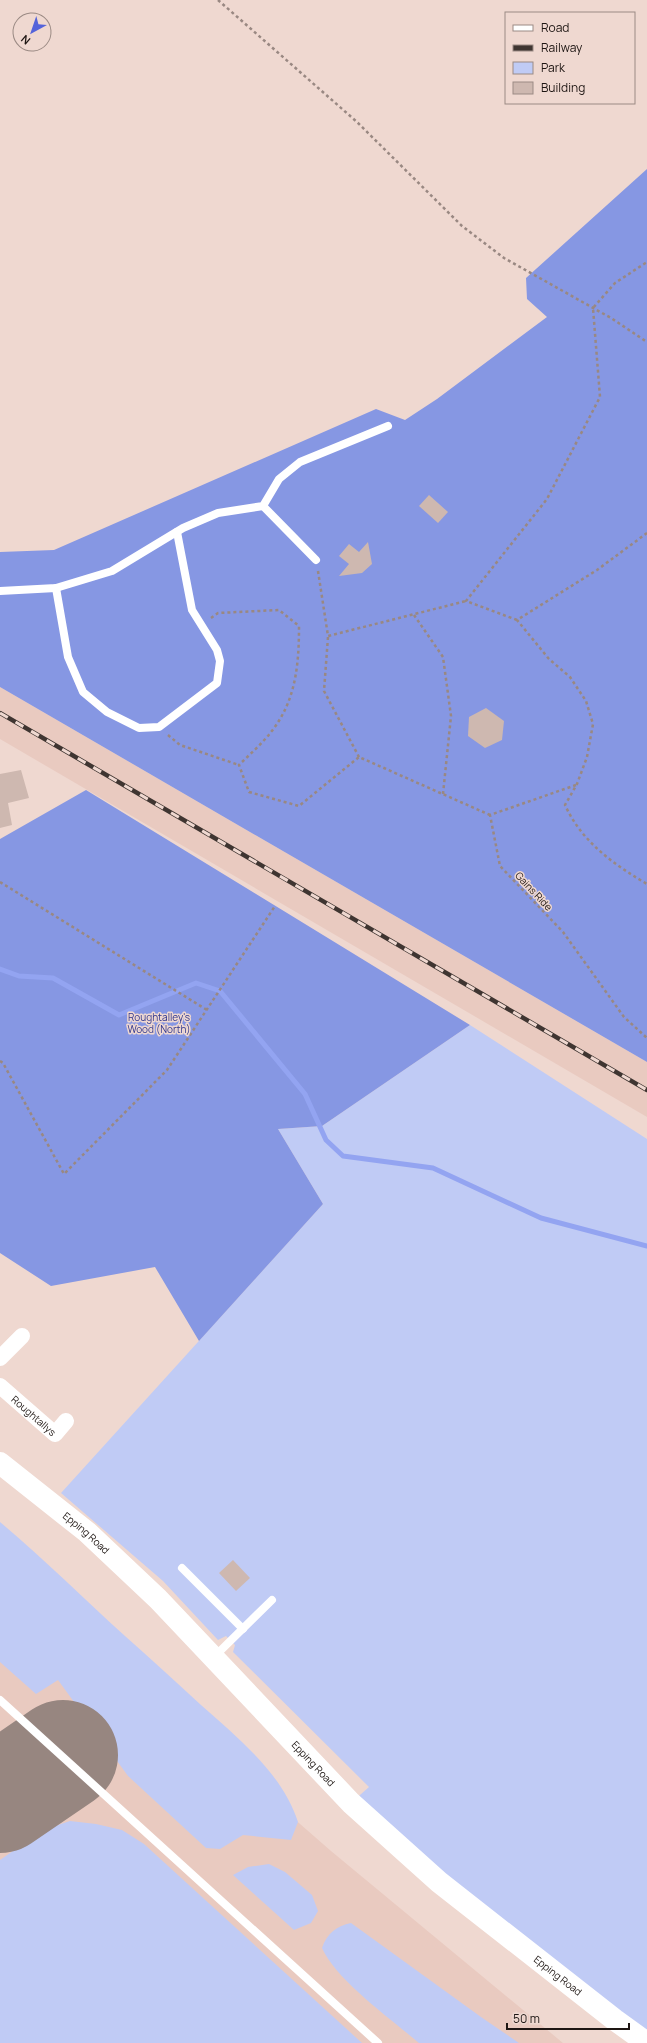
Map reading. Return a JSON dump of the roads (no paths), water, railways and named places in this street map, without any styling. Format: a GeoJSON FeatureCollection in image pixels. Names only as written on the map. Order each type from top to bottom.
{"type":"FeatureCollection","features":[{"type":"Feature","properties":{"kind":"main road","name":"Epping Road"},"geometry":{"type":"LineString","coordinates":[[0,1463],[87,1532],[158,1599],[351,1803],[427,1871],[614,2020],[647,2043]]}},
{"type":"Feature","properties":{"kind":"street"},"geometry":{"type":"LineString","coordinates":[[0,1358],[22,1336]]}},
{"type":"Feature","properties":{"kind":"street","name":"Roughtallys"},"geometry":{"type":"LineString","coordinates":[[0,1386],[55,1434],[66,1421]]}},
{"type":"Feature","properties":{"kind":"lane"},"geometry":{"type":"LineString","coordinates":[[0,592],[56,588],[112,571],[177,532],[218,513],[263,506],[280,479],[300,462],[388,426]]}},
{"type":"Feature","properties":{"kind":"lane"},"geometry":{"type":"LineString","coordinates":[[263,506],[316,560]]}},
{"type":"Feature","properties":{"kind":"lane"},"geometry":{"type":"LineString","coordinates":[[56,588],[68,657],[83,692],[107,712],[139,728],[159,728],[218,683],[220,661],[217,650],[192,610],[177,532]]}},
{"type":"Feature","properties":{"kind":"lane"},"geometry":{"type":"LineString","coordinates":[[182,1568],[243,1629]]}},
{"type":"Feature","properties":{"kind":"lane"},"geometry":{"type":"LineString","coordinates":[[213,1657],[272,1600]]}},
{"type":"Feature","properties":{"kind":"lane"},"geometry":{"type":"LineString","coordinates":[[0,1700],[378,2043]]}},
{"type":"Feature","properties":{"kind":"waterway"},"geometry":{"type":"LineString","coordinates":[[0,969],[19,976],[53,978],[119,1015],[196,983],[220,991],[305,1094],[326,1140],[343,1156],[433,1168],[541,1218],[647,1246]]}},
{"type":"Feature","properties":{"kind":"railway"},"geometry":{"type":"LineString","coordinates":[[0,713],[647,1090]]}},
{"type":"Feature","properties":{"kind":"park label","name":"Roughtalley's Wood (North)"},"geometry":{"type":"Point","coordinates":[159,1022]}}]}
